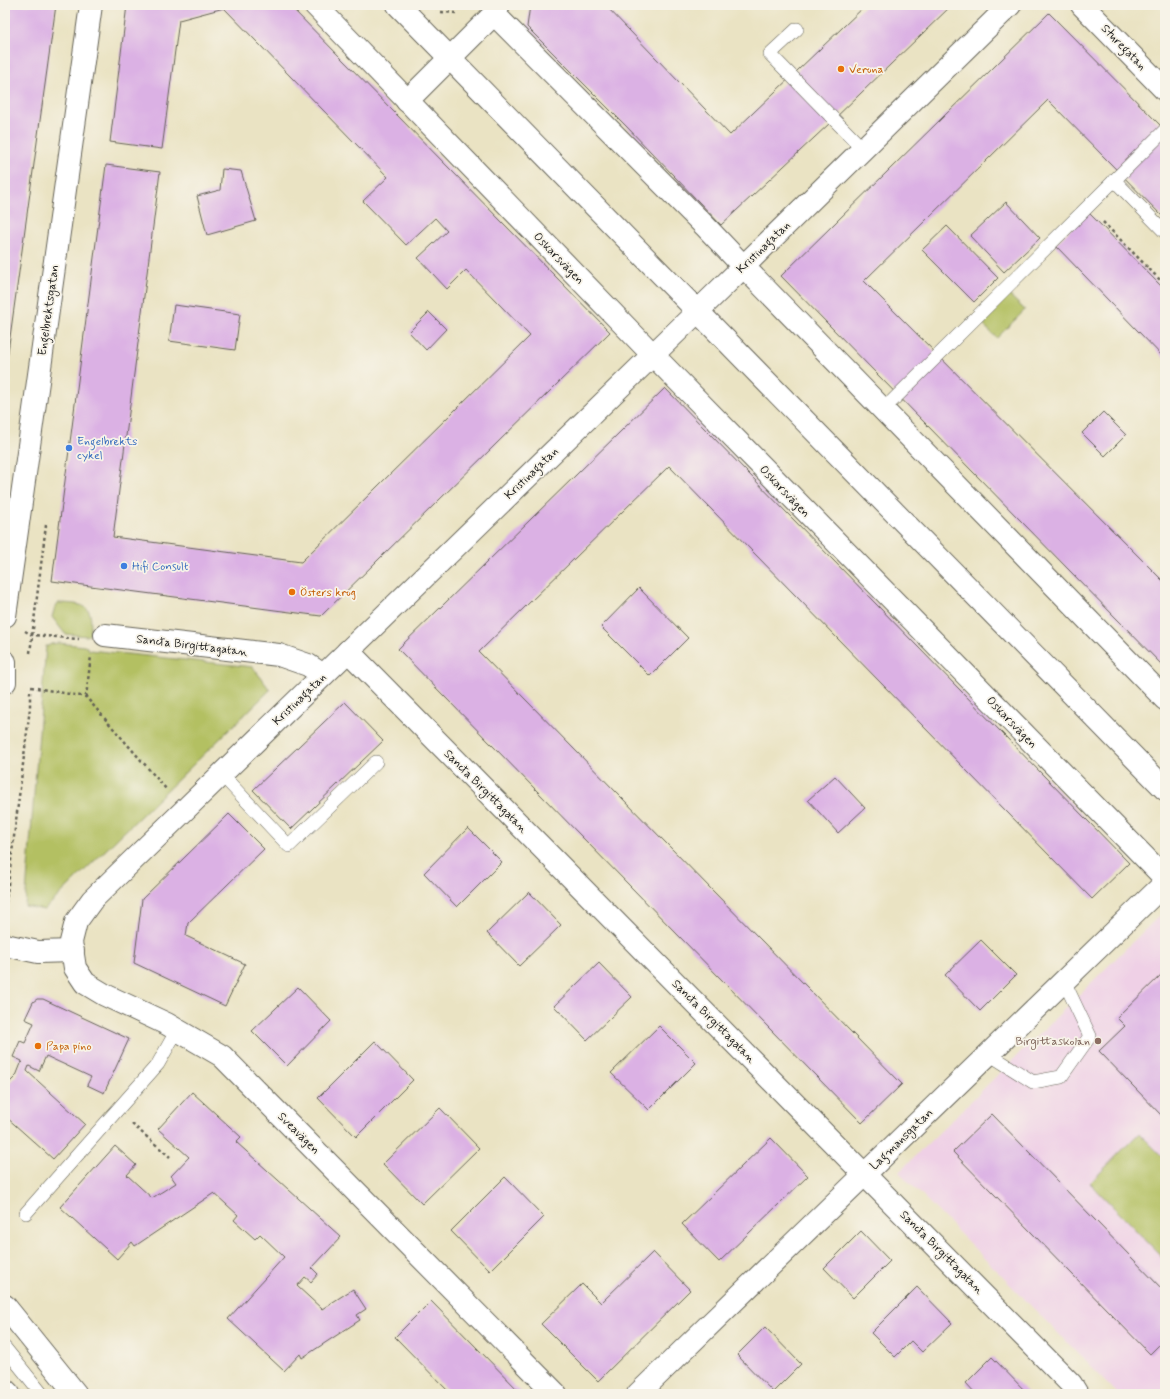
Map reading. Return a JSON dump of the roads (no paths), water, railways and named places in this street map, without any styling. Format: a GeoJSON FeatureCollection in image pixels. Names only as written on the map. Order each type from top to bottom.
{"type":"FeatureCollection","features":[{"type":"Feature","properties":{"kind":"street","name":"Engelbrektsgatan"},"geometry":{"type":"LineString","coordinates":[[12,622],[91,5]]}},
{"type":"Feature","properties":{"kind":"street","name":"Oskarsvägen"},"geometry":{"type":"LineString","coordinates":[[315,5],[653,355],[1165,878]]}},
{"type":"Feature","properties":{"kind":"street"},"geometry":{"type":"LineString","coordinates":[[398,5],[1165,789]]}},
{"type":"Feature","properties":{"kind":"street","name":"Kristinagatan"},"geometry":{"type":"LineString","coordinates":[[73,952],[71,942],[76,922],[92,900],[653,355],[1010,5]]}},
{"type":"Feature","properties":{"kind":"street","name":"Sturegatan"},"geometry":{"type":"LineString","coordinates":[[1082,5],[1165,90]]}},
{"type":"Feature","properties":{"kind":"street"},"geometry":{"type":"LineString","coordinates":[[408,101],[496,10],[1165,699]]}},
{"type":"Feature","properties":{"kind":"street","name":"Sancta Birgittagatan"},"geometry":{"type":"LineString","coordinates":[[99,637],[279,655],[308,665],[323,675]]}},
{"type":"Feature","properties":{"kind":"street","name":"Sancta Birgittagatan"},"geometry":{"type":"LineString","coordinates":[[348,651],[865,1174],[1071,1384],[1077,1394]]}},
{"type":"Feature","properties":{"kind":"street"},"geometry":{"type":"LineString","coordinates":[[5,662],[5,682]]}},
{"type":"Feature","properties":{"kind":"street","name":"Lagmansgatan"},"geometry":{"type":"LineString","coordinates":[[638,1394],[1165,883]]}},
{"type":"Feature","properties":{"kind":"street"},"geometry":{"type":"LineString","coordinates":[[5,945],[38,952],[73,952]]}},
{"type":"Feature","properties":{"kind":"street","name":"Sveavägen"},"geometry":{"type":"LineString","coordinates":[[73,952],[75,968],[85,983],[104,995],[177,1030],[222,1056],[244,1076],[556,1394]]}},
{"type":"Feature","properties":{"kind":"street"},"geometry":{"type":"LineString","coordinates":[[5,1306],[76,1394]]}},
{"type":"Feature","properties":{"kind":"street"},"geometry":{"type":"LineString","coordinates":[[5,1390],[9,1394]]}},
{"type":"Feature","properties":{"kind":"lane"},"geometry":{"type":"LineString","coordinates":[[797,29],[770,54],[863,149]]}},
{"type":"Feature","properties":{"kind":"lane"},"geometry":{"type":"LineString","coordinates":[[883,410],[1165,130]]}},
{"type":"Feature","properties":{"kind":"lane"},"geometry":{"type":"LineString","coordinates":[[1114,180],[1165,232]]}},
{"type":"Feature","properties":{"kind":"lane"},"geometry":{"type":"LineString","coordinates":[[221,774],[289,846],[376,762]]}},
{"type":"Feature","properties":{"kind":"lane"},"geometry":{"type":"LineString","coordinates":[[989,1054],[1033,1082],[1061,1077],[1090,1036],[1064,981]]}},
{"type":"Feature","properties":{"kind":"lane"},"geometry":{"type":"LineString","coordinates":[[26,1213],[158,1064],[177,1030]]}},
{"type":"Feature","properties":{"kind":"lane"},"geometry":{"type":"LineString","coordinates":[[5,1348],[42,1394]]}},
{"type":"Feature","properties":{"kind":"place","name":"Verona"},"geometry":{"type":"Point","coordinates":[841,69]}},
{"type":"Feature","properties":{"kind":"place","name":"Engelbrekts cykel"},"geometry":{"type":"Point","coordinates":[69,448]}},
{"type":"Feature","properties":{"kind":"place","name":"Hifi Consult"},"geometry":{"type":"Point","coordinates":[124,566]}},
{"type":"Feature","properties":{"kind":"place","name":"Östers krog"},"geometry":{"type":"Point","coordinates":[292,592]}},
{"type":"Feature","properties":{"kind":"place","name":"Birgittaskolan"},"geometry":{"type":"Point","coordinates":[1098,1041]}},
{"type":"Feature","properties":{"kind":"place","name":"Papa pino"},"geometry":{"type":"Point","coordinates":[38,1046]}}]}
